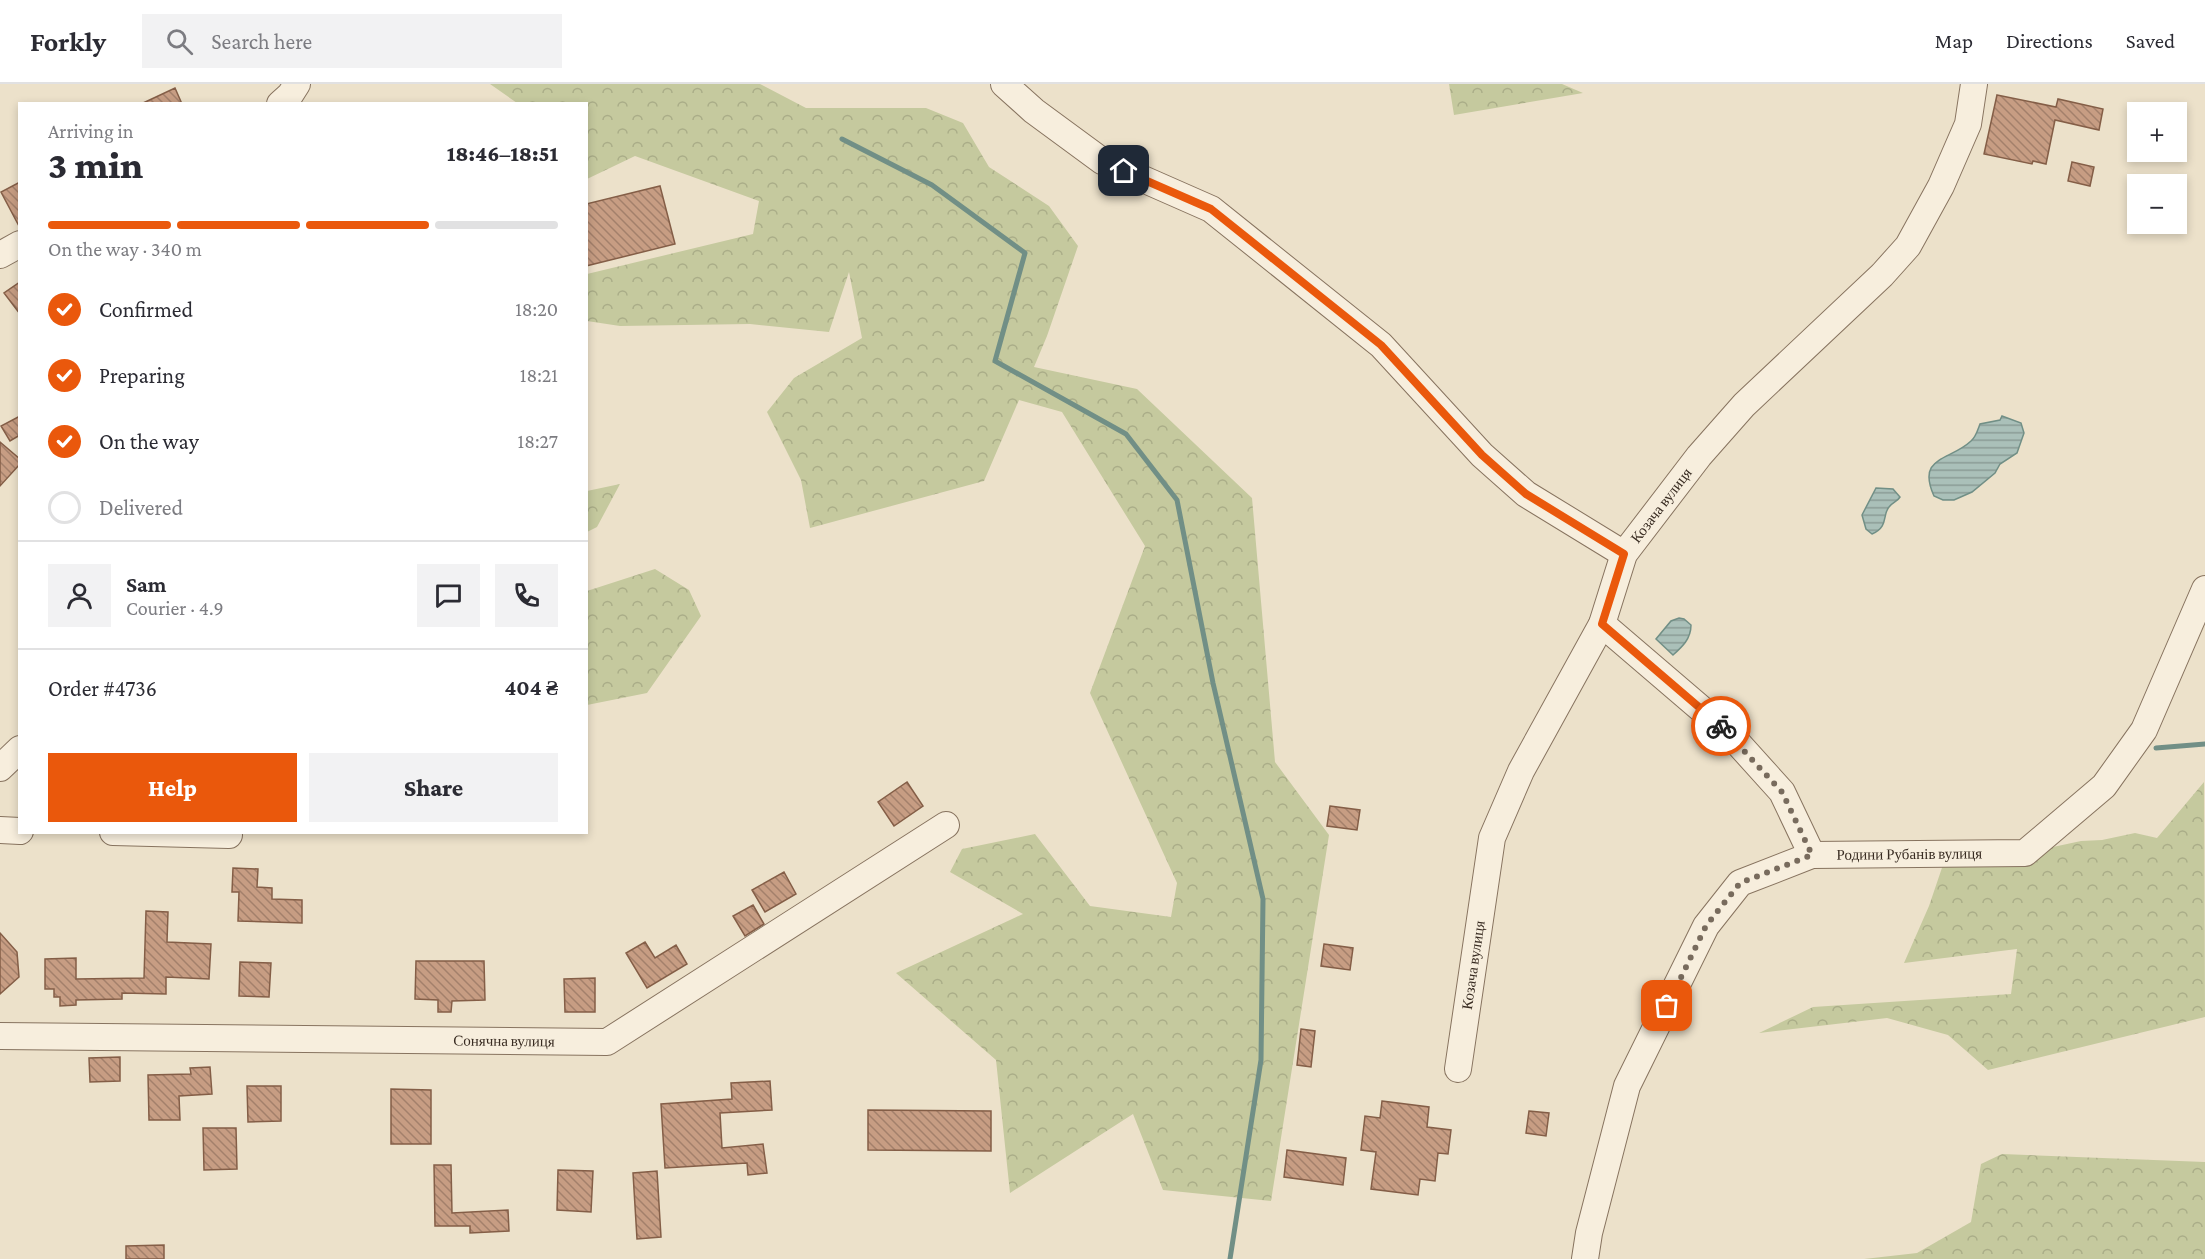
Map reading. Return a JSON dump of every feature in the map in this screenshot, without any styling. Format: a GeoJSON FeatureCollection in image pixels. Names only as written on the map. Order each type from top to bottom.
{"type":"FeatureCollection","features":[{"type":"Feature","properties":{"kind":"street"},"geometry":{"type":"LineString","coordinates":[[282,102],[297,84]]}},
{"type":"Feature","properties":{"kind":"street"},"geometry":{"type":"LineString","coordinates":[[1004,84],[1034,111],[1102,161],[1211,209],[1381,345],[1482,455],[1526,494],[1624,554]]}},
{"type":"Feature","properties":{"kind":"street","name":"Козача вулиця"},"geometry":{"type":"LineString","coordinates":[[1458,1069],[1492,838],[1521,771],[1602,624],[1624,554],[1698,456],[1744,405],[1882,275],[1908,246],[1941,186],[1968,124],[1974,84]]}},
{"type":"Feature","properties":{"kind":"street"},"geometry":{"type":"LineString","coordinates":[[0,255],[18,245]]}},
{"type":"Feature","properties":{"kind":"street","name":"Родини Рубанів вулиця"},"geometry":{"type":"LineString","coordinates":[[1585,1259],[1589,1233],[1627,1086],[1706,926],[1740,883],[1812,855],[2025,853],[2104,786],[2144,730],[2205,589]]}},
{"type":"Feature","properties":{"kind":"street"},"geometry":{"type":"LineString","coordinates":[[1602,624],[1727,731],[1751,757],[1782,792],[1812,855]]}},
{"type":"Feature","properties":{"kind":"street"},"geometry":{"type":"LineString","coordinates":[[0,768],[18,751]]}},
{"type":"Feature","properties":{"kind":"street","name":"Сонячна вулиця"},"geometry":{"type":"LineString","coordinates":[[0,1036],[606,1042],[945,825]]}},
{"type":"Feature","properties":{"kind":"street"},"geometry":{"type":"LineString","coordinates":[[0,830],[18,831]]}},
{"type":"Feature","properties":{"kind":"street"},"geometry":{"type":"LineString","coordinates":[[191,834],[230,835]]}},
{"type":"Feature","properties":{"kind":"green space"},"geometry":{"type":"Polygon","coordinates":[[[490,84],[760,84],[806,108],[926,108],[963,123],[989,167],[1049,206],[1078,246],[1034,367],[1137,389],[1252,498],[1275,762],[1329,835],[1271,1201],[1163,1190],[1133,1114],[1010,1193],[996,1060],[896,973],[1023,914],[950,872],[962,849],[1035,834],[1090,906],[1171,917],[1177,883],[1090,693],[1145,546],[1062,412],[1019,400],[984,481],[810,528],[801,480],[767,412],[794,378],[862,338],[849,272],[829,332],[750,324],[620,326],[588,321],[588,274],[753,234],[759,201],[635,156],[588,179],[588,102],[516,102],[490,84]]]}},
{"type":"Feature","properties":{"kind":"green space"},"geometry":{"type":"Polygon","coordinates":[[[1449,84],[1562,84],[1583,93],[1454,115],[1449,84]]]}},
{"type":"Feature","properties":{"kind":"green space"},"geometry":{"type":"Polygon","coordinates":[[[620,484],[597,527],[588,532],[588,491],[620,484]]]}},
{"type":"Feature","properties":{"kind":"green space"},"geometry":{"type":"Polygon","coordinates":[[[655,569],[689,590],[701,616],[647,693],[588,705],[588,591],[655,569]]]}},
{"type":"Feature","properties":{"kind":"green space"},"geometry":{"type":"Polygon","coordinates":[[[2204,782],[2205,1017],[1988,1070],[1948,1035],[1887,1018],[1759,1033],[1813,1007],[2011,994],[2017,949],[1904,963],[1929,906],[1947,853],[2025,853],[2135,833],[2157,838],[2204,782]]]}},
{"type":"Feature","properties":{"kind":"green space"},"geometry":{"type":"Polygon","coordinates":[[[2002,1154],[2205,1162],[2205,1259],[1864,1259],[1917,1253],[1971,1222],[1981,1164],[2002,1154]]]}},
{"type":"Feature","properties":{"kind":"water"},"geometry":{"type":"Polygon","coordinates":[[[2002,416],[2021,423],[2024,433],[2017,453],[2000,464],[1995,473],[1972,492],[1954,500],[1943,500],[1934,496],[1929,473],[1932,466],[1971,441],[1980,424],[2000,420],[2002,416]]]}},
{"type":"Feature","properties":{"kind":"water"},"geometry":{"type":"Polygon","coordinates":[[[1876,488],[1893,489],[1900,497],[1890,505],[1881,528],[1872,534],[1866,529],[1862,515],[1876,488]]]}},
{"type":"Feature","properties":{"kind":"water"},"geometry":{"type":"Polygon","coordinates":[[[1679,618],[1691,625],[1691,630],[1680,649],[1673,655],[1656,639],[1671,621],[1679,618]]]}},
{"type":"Feature","properties":{"kind":"building"},"geometry":{"type":"Polygon","coordinates":[[[175,88],[181,102],[145,102],[175,88]]]}},
{"type":"Feature","properties":{"kind":"building"},"geometry":{"type":"Polygon","coordinates":[[[1997,95],[2056,107],[2058,99],[2103,109],[2099,130],[2055,120],[2046,164],[2033,161],[2032,164],[1984,154],[1997,95]]]}},
{"type":"Feature","properties":{"kind":"building"},"geometry":{"type":"Polygon","coordinates":[[[2072,162],[2094,167],[2090,186],[2068,181],[2072,162]]]}},
{"type":"Feature","properties":{"kind":"building"},"geometry":{"type":"Polygon","coordinates":[[[18,183],[18,224],[1,192],[18,183]]]}},
{"type":"Feature","properties":{"kind":"building"},"geometry":{"type":"Polygon","coordinates":[[[660,186],[675,244],[588,266],[588,204],[660,186]]]}},
{"type":"Feature","properties":{"kind":"building"},"geometry":{"type":"Polygon","coordinates":[[[18,283],[18,311],[4,293],[18,283]]]}},
{"type":"Feature","properties":{"kind":"building"},"geometry":{"type":"Polygon","coordinates":[[[18,417],[18,436],[10,441],[1,426],[18,417]]]}},
{"type":"Feature","properties":{"kind":"building"},"geometry":{"type":"Polygon","coordinates":[[[0,442],[18,457],[18,466],[0,486],[0,442]]]}},
{"type":"Feature","properties":{"kind":"building"},"geometry":{"type":"Polygon","coordinates":[[[907,782],[923,806],[894,826],[878,802],[907,782]]]}},
{"type":"Feature","properties":{"kind":"building"},"geometry":{"type":"Polygon","coordinates":[[[1330,806],[1360,810],[1357,830],[1327,826],[1330,806]]]}},
{"type":"Feature","properties":{"kind":"building"},"geometry":{"type":"Polygon","coordinates":[[[233,868],[258,869],[257,887],[272,888],[272,899],[302,900],[302,923],[238,921],[239,892],[232,892],[233,868]]]}},
{"type":"Feature","properties":{"kind":"building"},"geometry":{"type":"Polygon","coordinates":[[[784,872],[796,894],[765,912],[752,890],[784,872]]]}},
{"type":"Feature","properties":{"kind":"building"},"geometry":{"type":"Polygon","coordinates":[[[753,905],[764,924],[745,936],[733,916],[753,905]]]}},
{"type":"Feature","properties":{"kind":"building"},"geometry":{"type":"Polygon","coordinates":[[[146,911],[168,912],[167,942],[211,944],[209,979],[166,977],[166,994],[122,993],[122,999],[76,1000],[76,1005],[60,1006],[60,997],[54,997],[54,989],[45,989],[45,959],[76,958],[76,979],[144,978],[146,911]]]}},
{"type":"Feature","properties":{"kind":"building"},"geometry":{"type":"Polygon","coordinates":[[[0,933],[17,952],[19,977],[0,994],[0,933]]]}},
{"type":"Feature","properties":{"kind":"building"},"geometry":{"type":"Polygon","coordinates":[[[645,942],[655,958],[676,945],[687,964],[647,988],[626,953],[645,942]]]}},
{"type":"Feature","properties":{"kind":"building"},"geometry":{"type":"Polygon","coordinates":[[[1324,944],[1353,948],[1350,970],[1321,966],[1324,944]]]}},
{"type":"Feature","properties":{"kind":"building"},"geometry":{"type":"Polygon","coordinates":[[[416,961],[484,961],[485,1000],[452,1001],[451,1012],[438,1012],[438,1000],[415,999],[416,961]]]}},
{"type":"Feature","properties":{"kind":"building"},"geometry":{"type":"Polygon","coordinates":[[[240,962],[271,963],[269,997],[239,996],[240,962]]]}},
{"type":"Feature","properties":{"kind":"building"},"geometry":{"type":"Polygon","coordinates":[[[595,978],[595,1012],[565,1012],[564,979],[595,978]]]}},
{"type":"Feature","properties":{"kind":"building"},"geometry":{"type":"Polygon","coordinates":[[[1301,1029],[1315,1031],[1311,1067],[1297,1065],[1301,1029]]]}},
{"type":"Feature","properties":{"kind":"building"},"geometry":{"type":"Polygon","coordinates":[[[120,1057],[120,1081],[90,1082],[89,1058],[120,1057]]]}},
{"type":"Feature","properties":{"kind":"building"},"geometry":{"type":"Polygon","coordinates":[[[210,1067],[212,1094],[179,1096],[180,1120],[149,1120],[148,1075],[191,1074],[190,1068],[210,1067]]]}},
{"type":"Feature","properties":{"kind":"building"},"geometry":{"type":"Polygon","coordinates":[[[770,1081],[772,1110],[720,1113],[722,1148],[763,1144],[767,1173],[748,1175],[747,1163],[665,1168],[661,1104],[732,1099],[731,1083],[770,1081]]]}},
{"type":"Feature","properties":{"kind":"building"},"geometry":{"type":"Polygon","coordinates":[[[247,1086],[281,1086],[281,1121],[248,1122],[247,1086]]]}},
{"type":"Feature","properties":{"kind":"building"},"geometry":{"type":"Polygon","coordinates":[[[391,1089],[431,1090],[431,1144],[391,1144],[391,1089]]]}},
{"type":"Feature","properties":{"kind":"building"},"geometry":{"type":"Polygon","coordinates":[[[1382,1101],[1429,1107],[1427,1127],[1451,1130],[1448,1154],[1438,1153],[1435,1181],[1420,1179],[1418,1195],[1371,1189],[1376,1152],[1361,1150],[1365,1116],[1380,1118],[1382,1101]]]}},
{"type":"Feature","properties":{"kind":"building"},"geometry":{"type":"Polygon","coordinates":[[[868,1110],[991,1111],[991,1151],[868,1150],[868,1110]]]}},
{"type":"Feature","properties":{"kind":"building"},"geometry":{"type":"Polygon","coordinates":[[[1529,1111],[1549,1113],[1546,1136],[1526,1133],[1529,1111]]]}},
{"type":"Feature","properties":{"kind":"building"},"geometry":{"type":"Polygon","coordinates":[[[203,1128],[236,1128],[237,1169],[204,1170],[203,1128]]]}},
{"type":"Feature","properties":{"kind":"building"},"geometry":{"type":"Polygon","coordinates":[[[1287,1150],[1346,1158],[1343,1185],[1284,1177],[1287,1150]]]}},
{"type":"Feature","properties":{"kind":"building"},"geometry":{"type":"Polygon","coordinates":[[[434,1165],[451,1165],[452,1213],[508,1210],[509,1231],[470,1233],[470,1226],[435,1226],[434,1165]]]}},
{"type":"Feature","properties":{"kind":"building"},"geometry":{"type":"Polygon","coordinates":[[[558,1170],[593,1171],[591,1212],[557,1210],[558,1170]]]}},
{"type":"Feature","properties":{"kind":"building"},"geometry":{"type":"Polygon","coordinates":[[[657,1171],[661,1237],[637,1239],[633,1173],[657,1171]]]}},
{"type":"Feature","properties":{"kind":"building"},"geometry":{"type":"Polygon","coordinates":[[[164,1245],[164,1259],[126,1259],[126,1246],[164,1245]]]}},
{"type":"Feature","properties":{"kind":"waterway"},"geometry":{"type":"LineString","coordinates":[[842,139],[932,185],[1025,253],[995,361],[1126,434],[1177,500],[1213,683],[1263,899],[1261,1060],[1230,1259]]}},
{"type":"Feature","properties":{"kind":"waterway"},"geometry":{"type":"LineString","coordinates":[[2156,748],[2205,744]]}},
{"type":"Feature","properties":{"kind":"way so far"},"geometry":{"type":"LineString","coordinates":[[1667,1006],[1706,926],[1740,883],[1812,855],[1782,792],[1721,726]]}},
{"type":"Feature","properties":{"kind":"route"},"geometry":{"type":"LineString","coordinates":[[1124,171],[1211,209],[1381,345],[1482,455],[1526,494],[1624,554],[1602,624],[1721,726]]}}]}
